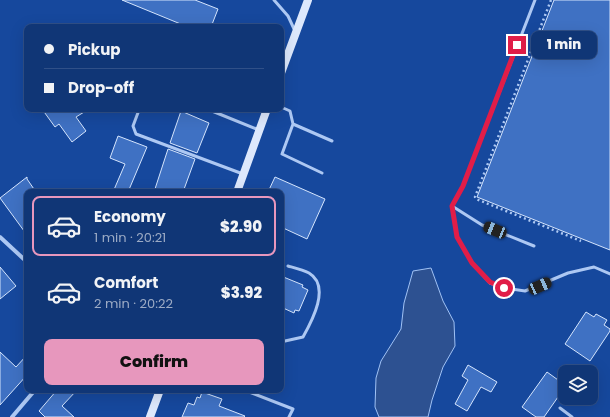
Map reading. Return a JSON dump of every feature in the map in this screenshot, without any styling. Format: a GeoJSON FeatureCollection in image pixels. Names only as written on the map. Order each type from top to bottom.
{"type":"FeatureCollection","features":[{"type":"Feature","properties":{"kind":"main road"},"geometry":{"type":"LineString","coordinates":[[284,64],[308,0]]}},
{"type":"Feature","properties":{"kind":"main road"},"geometry":{"type":"LineString","coordinates":[[238,189],[266,112]]}},
{"type":"Feature","properties":{"kind":"main road"},"geometry":{"type":"LineString","coordinates":[[150,417],[159,393]]}},
{"type":"Feature","properties":{"kind":"street"},"geometry":{"type":"LineString","coordinates":[[0,237],[24,259]]}},
{"type":"Feature","properties":{"kind":"street"},"geometry":{"type":"LineString","coordinates":[[12,417],[32,393]]}},
{"type":"Feature","properties":{"kind":"lane"},"geometry":{"type":"LineString","coordinates":[[274,0],[288,16],[296,33]]}},
{"type":"Feature","properties":{"kind":"lane"},"geometry":{"type":"LineString","coordinates":[[535,0],[463,186],[452,206],[457,237],[472,263],[490,282],[504,288],[525,291],[568,273],[594,267],[610,274]]}},
{"type":"Feature","properties":{"kind":"lane"},"geometry":{"type":"LineString","coordinates":[[284,108],[290,111],[293,124],[282,154],[322,173]]}},
{"type":"Feature","properties":{"kind":"lane"},"geometry":{"type":"LineString","coordinates":[[138,112],[133,126],[136,134],[243,174]]}},
{"type":"Feature","properties":{"kind":"lane"},"geometry":{"type":"LineString","coordinates":[[214,112],[259,130]]}},
{"type":"Feature","properties":{"kind":"lane"},"geometry":{"type":"LineString","coordinates":[[293,124],[332,141]]}},
{"type":"Feature","properties":{"kind":"lane"},"geometry":{"type":"LineString","coordinates":[[452,206],[482,225],[534,246]]}},
{"type":"Feature","properties":{"kind":"lane"},"geometry":{"type":"LineString","coordinates":[[284,340],[303,337],[314,318],[319,297],[318,284],[310,273],[288,266]]}},
{"type":"Feature","properties":{"kind":"lane"},"geometry":{"type":"LineString","coordinates":[[252,393],[293,409],[289,417]]}},
{"type":"Feature","properties":{"kind":"lane"},"geometry":{"type":"LineString","coordinates":[[560,408],[572,417]]}},
{"type":"Feature","properties":{"kind":"path"},"geometry":{"type":"LineString","coordinates":[[551,0],[475,197],[476,199],[581,241]]}},
{"type":"Feature","properties":{"kind":"water"},"geometry":{"type":"Polygon","coordinates":[[[431,268],[443,301],[454,322],[455,346],[443,367],[428,417],[379,417],[375,407],[376,378],[381,361],[401,329],[404,303],[413,271],[431,268]]]}},
{"type":"Feature","properties":{"kind":"building"},"geometry":{"type":"Polygon","coordinates":[[[122,0],[195,0],[218,9],[212,24],[181,24],[122,0]]]}},
{"type":"Feature","properties":{"kind":"building"},"geometry":{"type":"Polygon","coordinates":[[[554,0],[610,0],[610,250],[477,197],[554,0]]]}},
{"type":"Feature","properties":{"kind":"building"},"geometry":{"type":"Polygon","coordinates":[[[44,112],[84,112],[76,117],[86,131],[72,142],[59,124],[55,127],[44,112]]]}},
{"type":"Feature","properties":{"kind":"building"},"geometry":{"type":"Polygon","coordinates":[[[181,112],[209,123],[197,153],[170,143],[181,112]]]}},
{"type":"Feature","properties":{"kind":"building"},"geometry":{"type":"Polygon","coordinates":[[[118,136],[147,147],[129,189],[114,189],[125,164],[110,158],[118,136]]]}},
{"type":"Feature","properties":{"kind":"building"},"geometry":{"type":"Polygon","coordinates":[[[168,149],[195,159],[184,189],[155,189],[168,149]]]}},
{"type":"Feature","properties":{"kind":"building"},"geometry":{"type":"Polygon","coordinates":[[[27,177],[34,189],[24,189],[24,231],[0,198],[27,177]]]}},
{"type":"Feature","properties":{"kind":"building"},"geometry":{"type":"Polygon","coordinates":[[[275,177],[325,199],[307,239],[284,228],[284,189],[269,189],[275,177]]]}},
{"type":"Feature","properties":{"kind":"building"},"geometry":{"type":"Polygon","coordinates":[[[0,267],[16,286],[0,299],[0,267]]]}},
{"type":"Feature","properties":{"kind":"building"},"geometry":{"type":"Polygon","coordinates":[[[284,277],[303,285],[302,287],[308,290],[299,311],[295,310],[294,313],[284,308],[284,277]]]}},
{"type":"Feature","properties":{"kind":"building"},"geometry":{"type":"Polygon","coordinates":[[[586,312],[594,317],[596,314],[607,320],[604,325],[610,329],[590,361],[565,344],[586,312]]]}},
{"type":"Feature","properties":{"kind":"building"},"geometry":{"type":"Polygon","coordinates":[[[0,352],[16,367],[24,358],[24,378],[0,405],[0,352]]]}},
{"type":"Feature","properties":{"kind":"building"},"geometry":{"type":"Polygon","coordinates":[[[468,365],[497,382],[491,392],[481,387],[467,411],[455,404],[468,380],[462,376],[468,365]]]}},
{"type":"Feature","properties":{"kind":"building"},"geometry":{"type":"Polygon","coordinates":[[[547,372],[558,380],[558,397],[544,417],[536,417],[522,407],[547,372]]]}},
{"type":"Feature","properties":{"kind":"building"},"geometry":{"type":"Polygon","coordinates":[[[54,393],[74,393],[62,406],[74,417],[45,417],[39,411],[54,393]]]}},
{"type":"Feature","properties":{"kind":"building"},"geometry":{"type":"Polygon","coordinates":[[[202,393],[205,393],[222,399],[219,406],[245,416],[182,417],[188,403],[194,405],[197,397],[200,398],[202,393]]]}},
{"type":"Feature","properties":{"kind":"route"},"geometry":{"type":"LineString","coordinates":[[504,288],[490,282],[472,263],[457,237],[452,206],[463,186],[517,45]]}}]}
